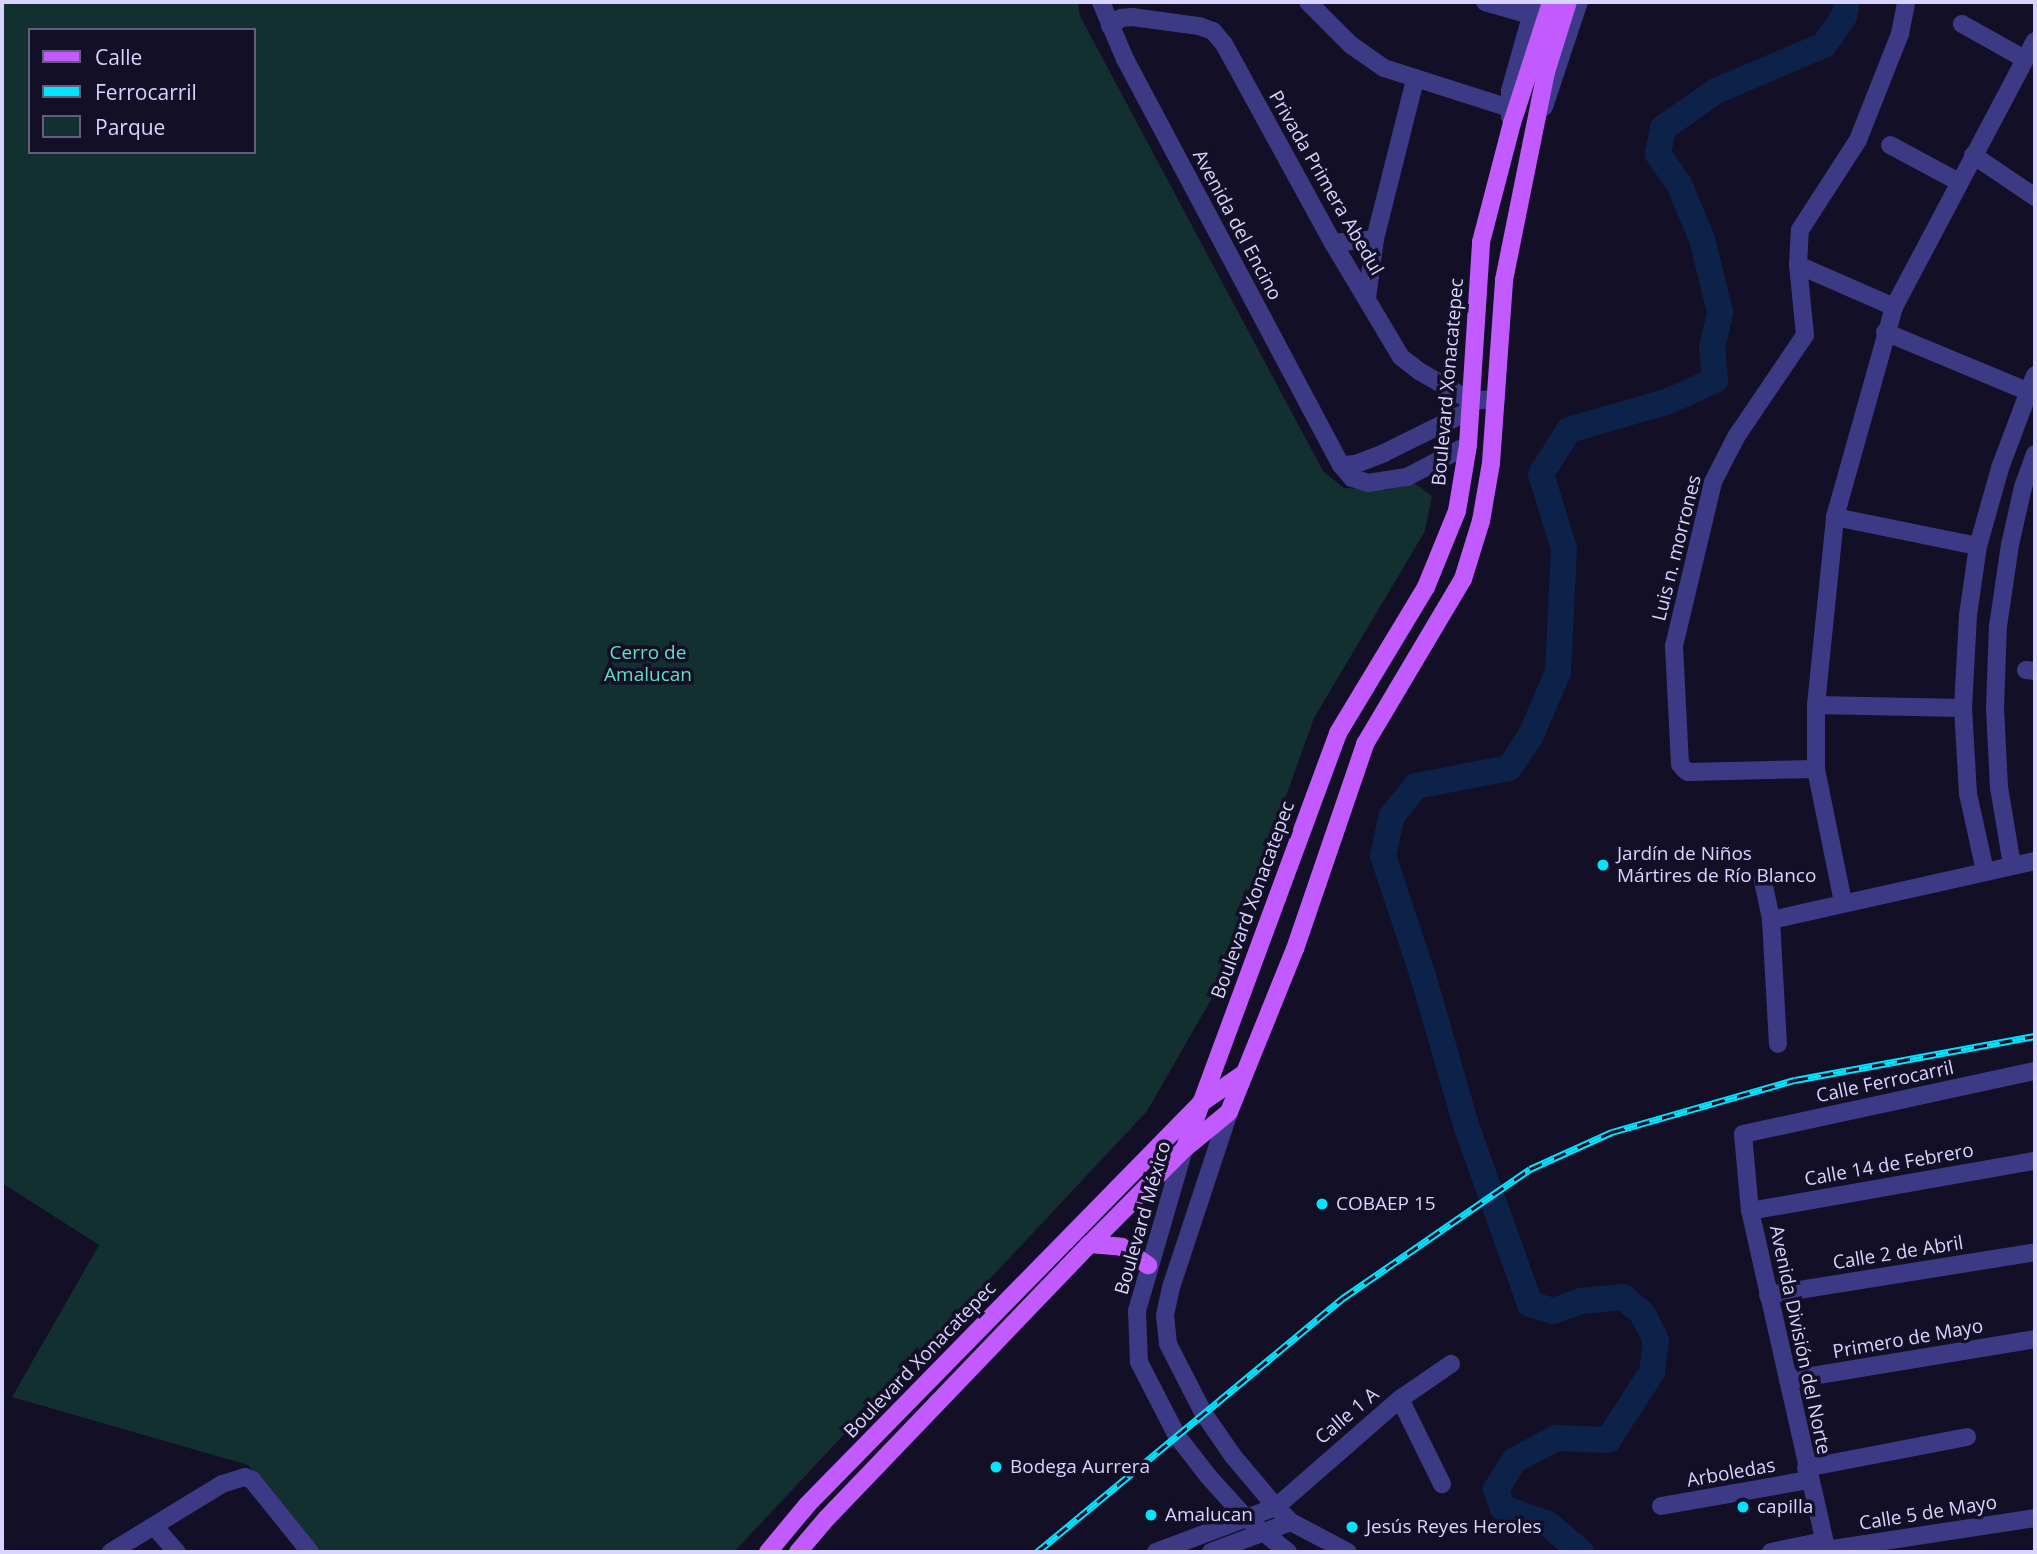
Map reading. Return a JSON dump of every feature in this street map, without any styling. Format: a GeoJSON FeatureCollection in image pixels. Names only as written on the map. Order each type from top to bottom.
{"type":"FeatureCollection","features":[{"type":"Feature","properties":{"kind":"main road","name":"Boulevard Xonacatepec"},"geometry":{"type":"LineString","coordinates":[[1229,1112],[1295,949],[1365,744],[1463,579],[1480,521],[1490,463],[1504,280],[1536,123],[1538,70],[1551,2]]}},
{"type":"Feature","properties":{"kind":"main road","name":"Boulevard Xonacatepec"},"geometry":{"type":"LineString","coordinates":[[768,1552],[808,1504],[1201,1103],[1338,733],[1426,587],[1457,511],[1468,445],[1481,242],[1512,114],[1538,70],[1568,2]]}},
{"type":"Feature","properties":{"kind":"main road"},"geometry":{"type":"LineString","coordinates":[[1201,1103],[1243,1074]]}},
{"type":"Feature","properties":{"kind":"main road","name":"Boulevard México"},"geometry":{"type":"LineString","coordinates":[[1184,1149],[1201,1103]]}},
{"type":"Feature","properties":{"kind":"main road"},"geometry":{"type":"LineString","coordinates":[[798,1552],[826,1518],[1090,1244],[1184,1149],[1229,1112]]}},
{"type":"Feature","properties":{"kind":"main road"},"geometry":{"type":"LineString","coordinates":[[1090,1244],[1122,1247],[1148,1265]]}},
{"type":"Feature","properties":{"kind":"street","name":"Avenida del Encino"},"geometry":{"type":"LineString","coordinates":[[1101,2],[1125,59],[1341,465],[1352,478],[1368,483],[1407,477],[1468,445]]}},
{"type":"Feature","properties":{"kind":"street"},"geometry":{"type":"LineString","coordinates":[[1308,2],[1366,58],[1415,80],[1512,114]]}},
{"type":"Feature","properties":{"kind":"street"},"geometry":{"type":"LineString","coordinates":[[1485,2],[1532,8]]}},
{"type":"Feature","properties":{"kind":"street","name":"Boulevard Xonacatepec"},"geometry":{"type":"LineString","coordinates":[[1536,123],[1548,99],[1579,2]]}},
{"type":"Feature","properties":{"kind":"street","name":"Luis n. morrones"},"geometry":{"type":"LineString","coordinates":[[1816,769],[1688,772],[1684,769],[1680,764],[1674,646],[1713,482],[1736,437],[1805,335],[1798,265],[1800,230],[1858,140],[1900,34],[1906,2]]}},
{"type":"Feature","properties":{"kind":"street","name":"Boulevard Xonacatepec"},"geometry":{"type":"LineString","coordinates":[[1512,114],[1532,8]]}},
{"type":"Feature","properties":{"kind":"street","name":"Privada Primera Abedul"},"geometry":{"type":"LineString","coordinates":[[1110,26],[1121,18],[1132,17],[1199,26],[1213,32],[1224,44],[1333,243],[1401,357],[1470,406]]}},
{"type":"Feature","properties":{"kind":"street"},"geometry":{"type":"LineString","coordinates":[[1962,24],[2025,59]]}},
{"type":"Feature","properties":{"kind":"street"},"geometry":{"type":"LineString","coordinates":[[1843,902],[1816,769],[1816,705],[1835,517],[1894,307],[2035,41]]}},
{"type":"Feature","properties":{"kind":"street"},"geometry":{"type":"LineString","coordinates":[[1367,298],[1376,239],[1415,80]]}},
{"type":"Feature","properties":{"kind":"street"},"geometry":{"type":"LineString","coordinates":[[1890,145],[1959,182]]}},
{"type":"Feature","properties":{"kind":"street"},"geometry":{"type":"LineString","coordinates":[[1973,155],[2035,197]]}},
{"type":"Feature","properties":{"kind":"street"},"geometry":{"type":"LineString","coordinates":[[1333,243],[1376,239]]}},
{"type":"Feature","properties":{"kind":"street"},"geometry":{"type":"LineString","coordinates":[[1798,265],[1894,307]]}},
{"type":"Feature","properties":{"kind":"street"},"geometry":{"type":"LineString","coordinates":[[1885,332],[2031,383],[2000,468],[1978,546],[1968,615],[1963,708],[1968,794],[1985,871]]}},
{"type":"Feature","properties":{"kind":"street"},"geometry":{"type":"LineString","coordinates":[[1341,465],[1356,464],[1384,453],[1470,406],[1496,399]]}},
{"type":"Feature","properties":{"kind":"street"},"geometry":{"type":"LineString","coordinates":[[2012,865],[1999,787],[1995,707],[1998,626],[2010,545],[2023,487],[2035,454]]}},
{"type":"Feature","properties":{"kind":"street"},"geometry":{"type":"LineString","coordinates":[[1835,517],[1978,546]]}},
{"type":"Feature","properties":{"kind":"street"},"geometry":{"type":"LineString","coordinates":[[1816,705],[1963,708]]}},
{"type":"Feature","properties":{"kind":"street"},"geometry":{"type":"LineString","coordinates":[[1771,920],[2035,861]]}},
{"type":"Feature","properties":{"kind":"street"},"geometry":{"type":"LineString","coordinates":[[1763,881],[1771,920],[1778,1044]]}},
{"type":"Feature","properties":{"kind":"street","name":"Calle Ferrocarril"},"geometry":{"type":"LineString","coordinates":[[1743,1134],[2035,1071]]}},
{"type":"Feature","properties":{"kind":"street"},"geometry":{"type":"LineString","coordinates":[[1229,1112],[1171,1287],[1165,1315],[1168,1344],[1204,1414],[1233,1456],[1276,1507],[1290,1522],[1348,1552]]}},
{"type":"Feature","properties":{"kind":"street","name":"Avenida División del Norte"},"geometry":{"type":"LineString","coordinates":[[1743,1134],[1750,1211],[1826,1548]]}},
{"type":"Feature","properties":{"kind":"street","name":"Boulevard México"},"geometry":{"type":"LineString","coordinates":[[1184,1149],[1148,1265],[1137,1311],[1139,1362],[1177,1436],[1246,1518],[1289,1552]]}},
{"type":"Feature","properties":{"kind":"street","name":"Calle 14 de Febrero"},"geometry":{"type":"LineString","coordinates":[[1750,1211],[2035,1161]]}},
{"type":"Feature","properties":{"kind":"street","name":"Calle 2 de Abril"},"geometry":{"type":"LineString","coordinates":[[1768,1295],[2035,1252]]}},
{"type":"Feature","properties":{"kind":"street","name":"Primero de Mayo"},"geometry":{"type":"LineString","coordinates":[[1788,1380],[2035,1339]]}},
{"type":"Feature","properties":{"kind":"street","name":"Calle 1 A"},"geometry":{"type":"LineString","coordinates":[[1276,1507],[1399,1399],[1451,1364]]}},
{"type":"Feature","properties":{"kind":"street"},"geometry":{"type":"LineString","coordinates":[[1399,1399],[1442,1484]]}},
{"type":"Feature","properties":{"kind":"street","name":"Arboledas"},"geometry":{"type":"LineString","coordinates":[[1661,1506],[1967,1437]]}},
{"type":"Feature","properties":{"kind":"street"},"geometry":{"type":"LineString","coordinates":[[111,1552],[222,1484],[245,1477],[251,1480],[310,1552]]}},
{"type":"Feature","properties":{"kind":"street"},"geometry":{"type":"LineString","coordinates":[[1156,1552],[1276,1507]]}},
{"type":"Feature","properties":{"kind":"street","name":"Calle 5 de Mayo"},"geometry":{"type":"LineString","coordinates":[[1771,1552],[1826,1548],[2035,1518]]}},
{"type":"Feature","properties":{"kind":"street"},"geometry":{"type":"LineString","coordinates":[[1211,1552],[1235,1548],[1290,1522]]}},
{"type":"Feature","properties":{"kind":"street"},"geometry":{"type":"LineString","coordinates":[[154,1526],[177,1552]]}},
{"type":"Feature","properties":{"kind":"street"},"geometry":{"type":"LineString","coordinates":[[1228,1526],[1235,1548]]}},
{"type":"Feature","properties":{"kind":"green space","name":"Cerro de Amalucan"},"geometry":{"type":"Polygon","coordinates":[[[2,2],[1078,2],[1080,16],[1323,471],[1344,488],[1387,490],[1414,483],[1432,496],[1425,531],[1314,718],[1216,991],[1147,1111],[734,1552],[319,1552],[248,1465],[12,1397],[99,1245],[2,1183],[2,2]]]}},
{"type":"Feature","properties":{"kind":"waterway"},"geometry":{"type":"LineString","coordinates":[[1581,1552],[1548,1524],[1503,1508],[1496,1489],[1515,1460],[1556,1438],[1608,1440],[1652,1372],[1656,1340],[1642,1313],[1623,1297],[1581,1301],[1553,1311],[1530,1304],[1466,1125],[1423,976],[1383,856],[1391,817],[1416,786],[1509,768],[1530,737],[1558,672],[1564,549],[1541,474],[1569,430],[1669,401],[1715,380],[1712,348],[1720,312],[1702,239],[1679,184],[1658,154],[1663,128],[1716,91],[1824,45],[1844,16],[1847,2]]}},
{"type":"Feature","properties":{"kind":"railway"},"geometry":{"type":"LineString","coordinates":[[1037,1552],[1343,1298],[1530,1169],[1612,1132],[1795,1080],[2035,1036]]}},
{"type":"Feature","properties":{"kind":"place","name":"Jardín de Niños Mártires de Río Blanco"},"geometry":{"type":"Point","coordinates":[1603,865]}},
{"type":"Feature","properties":{"kind":"place","name":"COBAEP 15"},"geometry":{"type":"Point","coordinates":[1322,1204]}},
{"type":"Feature","properties":{"kind":"place","name":"Bodega Aurrera"},"geometry":{"type":"Point","coordinates":[996,1467]}},
{"type":"Feature","properties":{"kind":"place","name":"capilla"},"geometry":{"type":"Point","coordinates":[1743,1507]}},
{"type":"Feature","properties":{"kind":"place","name":"Amalucan"},"geometry":{"type":"Point","coordinates":[1151,1515]}},
{"type":"Feature","properties":{"kind":"place","name":"Jesús Reyes Heroles"},"geometry":{"type":"Point","coordinates":[1352,1527]}}]}
